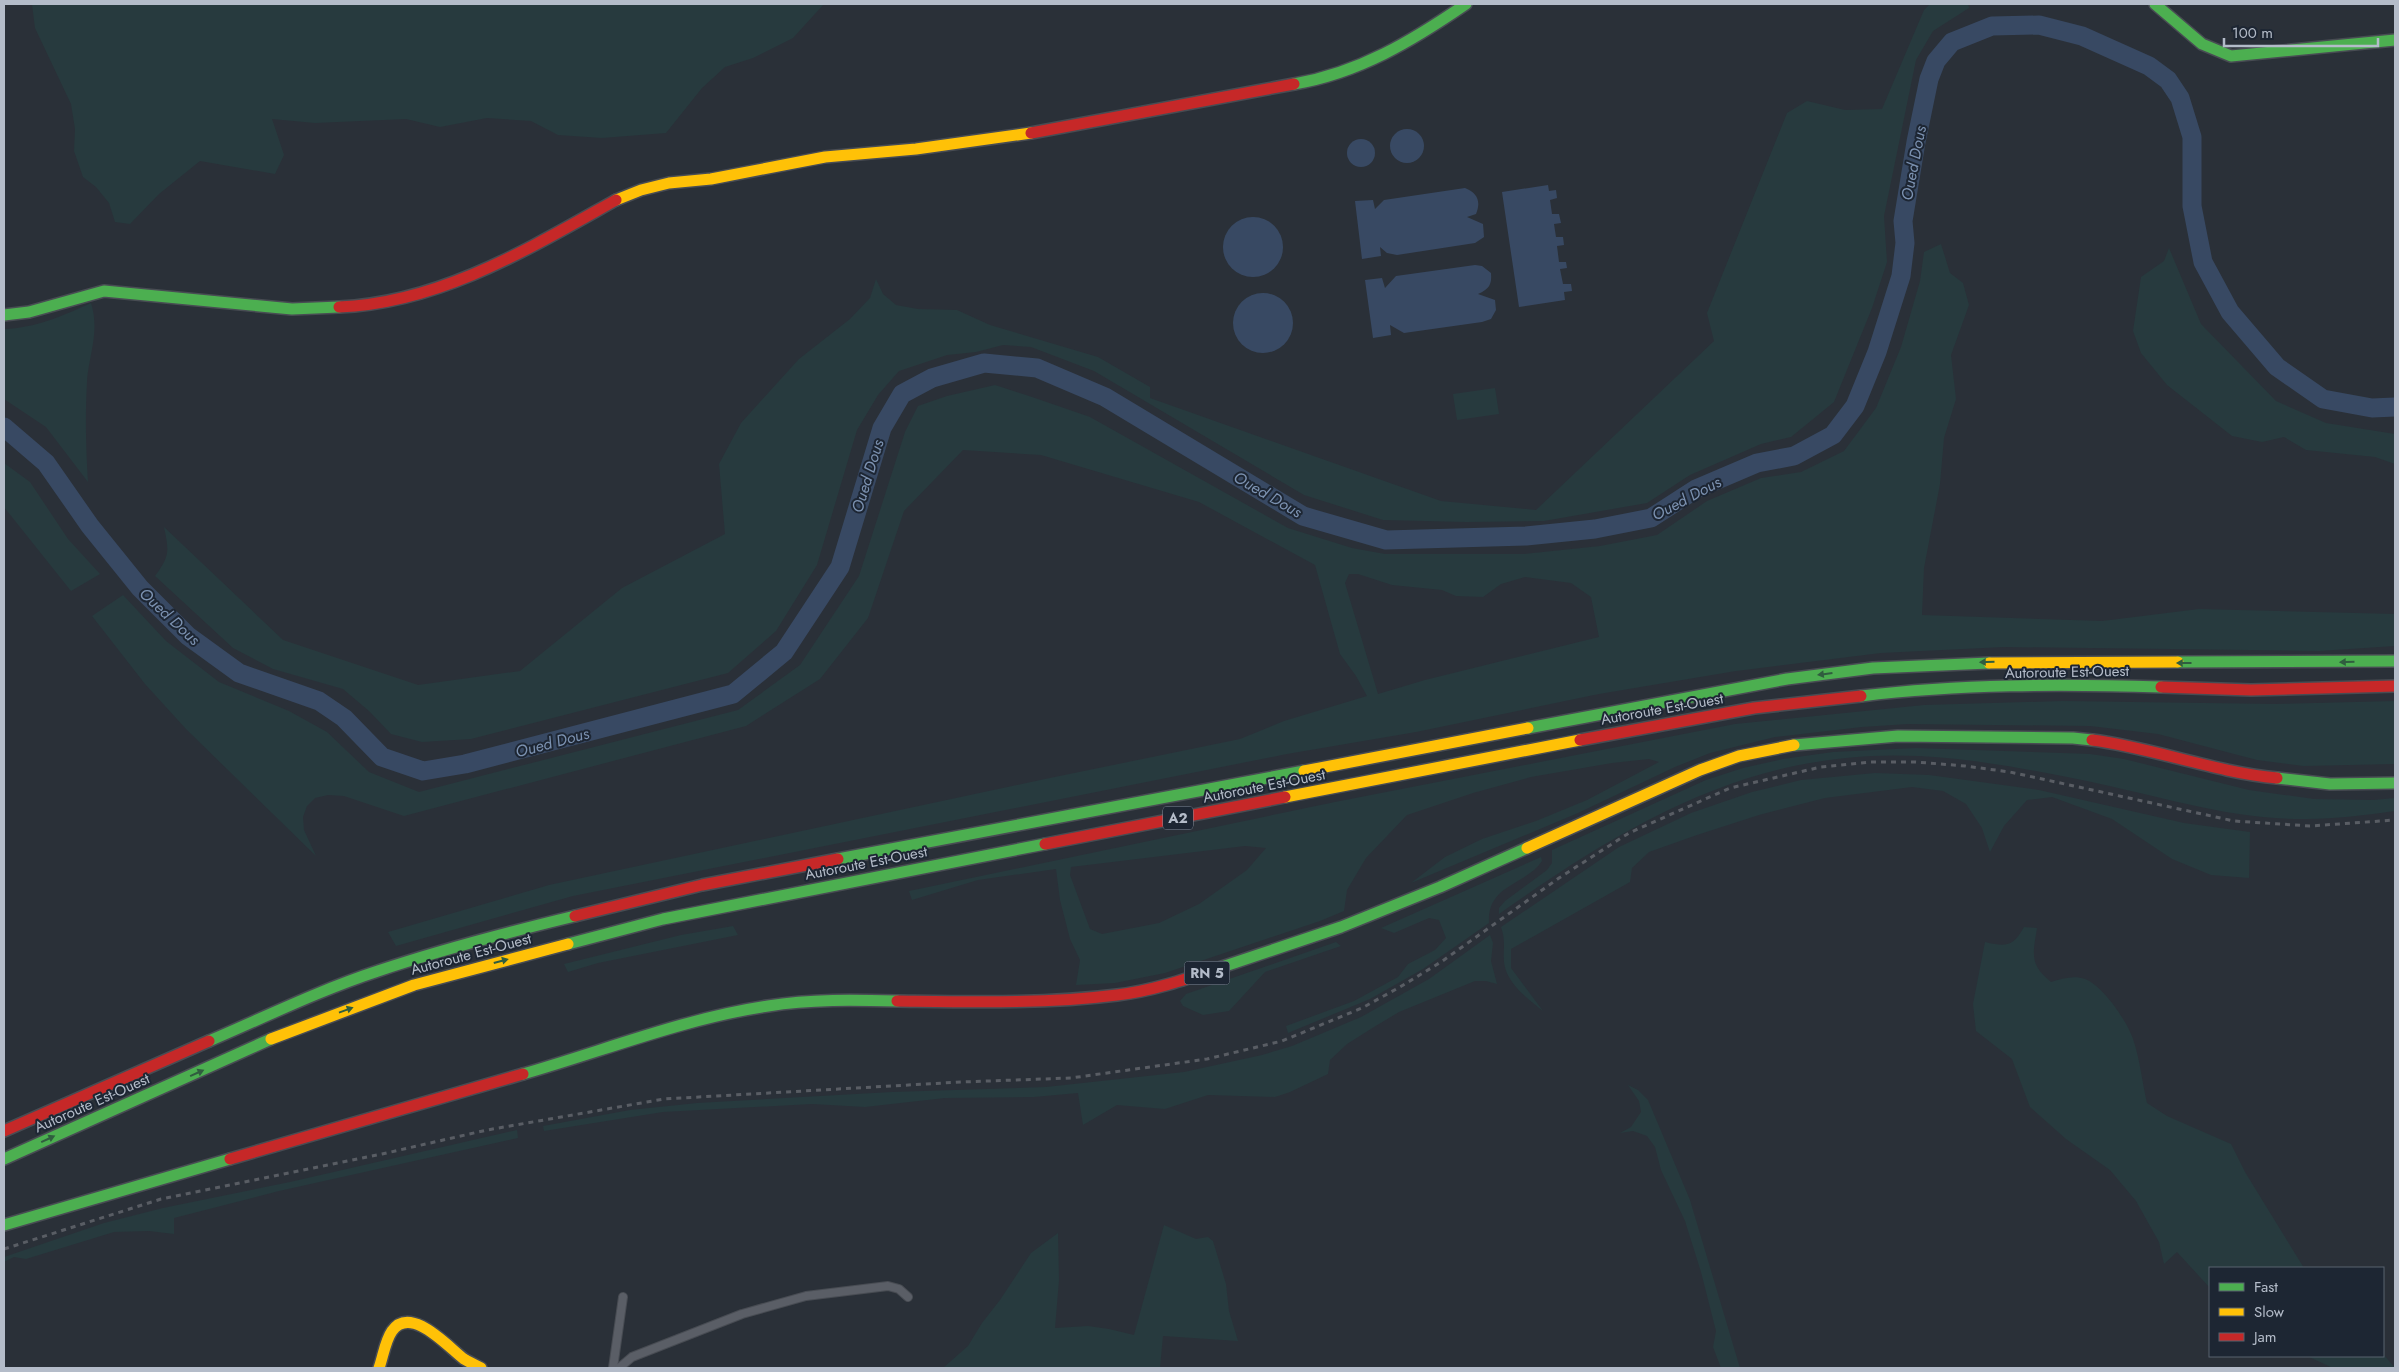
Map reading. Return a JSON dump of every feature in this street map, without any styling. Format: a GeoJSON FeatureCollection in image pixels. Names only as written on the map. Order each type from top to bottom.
{"type":"FeatureCollection","features":[{"type":"Feature","properties":{"kind":"main road"},"geometry":{"type":"LineString","coordinates":[[4,315],[34,312],[83,295],[104,291],[292,309],[369,306],[400,300],[483,271],[516,256],[620,198],[641,190],[669,184],[711,179],[825,157],[916,149],[1052,130],[1136,112],[1302,83],[1370,62],[1416,38],[1466,4]]}},
{"type":"Feature","properties":{"kind":"main road"},"geometry":{"type":"LineString","coordinates":[[2156,4],[2202,44],[2231,56],[2395,40]]}},
{"type":"Feature","properties":{"kind":"main road","name":"Autoroute Est-Ouest"},"geometry":{"type":"LineString","coordinates":[[4,1131],[316,994],[377,971],[496,935],[702,885],[1787,679],[1883,667],[2056,660],[2244,664],[2395,661]]}},
{"type":"Feature","properties":{"kind":"main road","name":"Autoroute Est-Ouest"},"geometry":{"type":"LineString","coordinates":[[4,1159],[266,1041],[414,985],[663,919],[764,898],[1644,727],[1754,708],[1917,689],[2080,685],[2250,690],[2395,686]]}},
{"type":"Feature","properties":{"kind":"main road","name":"RN 5"},"geometry":{"type":"LineString","coordinates":[[4,1226],[235,1160],[638,1039],[721,1016],[768,1006],[827,1000],[965,1002],[1060,1000],[1119,995],[1181,981],[1341,927],[1440,887],[1700,770],[1756,752],[1832,740],[1888,737],[2074,738],[2128,745],[2256,776],[2330,784],[2395,783]]}},
{"type":"Feature","properties":{"kind":"main road"},"geometry":{"type":"LineString","coordinates":[[379,1368],[392,1332],[396,1326],[406,1323],[419,1326],[441,1337],[464,1359],[481,1368]]}},
{"type":"Feature","properties":{"kind":"street"},"geometry":{"type":"LineString","coordinates":[[619,1368],[632,1357],[733,1318],[806,1296],[888,1286],[899,1289],[908,1297]]}},
{"type":"Feature","properties":{"kind":"street"},"geometry":{"type":"LineString","coordinates":[[613,1368],[622,1297]]}},
{"type":"Feature","properties":{"kind":"green space"},"geometry":{"type":"Polygon","coordinates":[[[32,4],[824,4],[793,38],[753,58],[725,67],[702,88],[666,133],[602,138],[558,135],[531,121],[487,118],[440,127],[406,119],[315,123],[272,119],[284,155],[275,174],[200,161],[159,194],[130,224],[115,222],[109,203],[96,187],[83,177],[74,151],[75,129],[71,104],[35,28],[32,4]]]}},
{"type":"Feature","properties":{"kind":"green space"},"geometry":{"type":"Polygon","coordinates":[[[1930,4],[1968,4],[1969,8],[1933,31],[1916,60],[1884,216],[1887,262],[1872,308],[1834,402],[1791,437],[1761,444],[1690,475],[1647,503],[1544,521],[1383,520],[1304,495],[1094,371],[1031,347],[1003,345],[976,352],[947,355],[899,371],[878,395],[857,430],[817,565],[776,631],[728,673],[471,739],[422,742],[391,734],[369,711],[343,689],[273,669],[233,648],[155,576],[167,553],[164,527],[283,640],[418,685],[520,671],[622,588],[725,534],[719,464],[741,423],[799,359],[850,319],[870,298],[876,279],[883,294],[896,305],[918,309],[957,310],[990,325],[1098,357],[1150,387],[1150,398],[1441,501],[1536,510],[1714,341],[1707,313],[1787,113],[1807,101],[1845,110],[1882,109],[1924,10],[1930,4]]]}},
{"type":"Feature","properties":{"kind":"green space"},"geometry":{"type":"Polygon","coordinates":[[[1941,244],[1950,273],[1963,283],[1969,305],[1951,355],[1956,399],[1944,438],[1940,484],[1924,568],[1922,615],[2102,621],[2199,609],[2395,614],[2395,646],[2319,651],[2004,647],[1881,653],[1736,671],[1599,694],[1416,732],[1287,754],[573,896],[396,946],[388,932],[549,885],[1240,739],[1284,721],[1367,696],[1356,676],[1340,654],[1315,565],[1199,502],[1041,455],[963,450],[904,511],[868,618],[820,679],[746,726],[404,816],[344,796],[328,795],[315,798],[307,806],[303,817],[304,830],[316,856],[186,729],[145,684],[92,616],[123,595],[166,641],[219,682],[289,711],[327,732],[369,772],[419,792],[738,710],[800,665],[859,576],[905,432],[918,406],[947,396],[995,385],[1032,397],[1090,417],[1288,528],[1352,548],[1385,554],[1524,554],[1600,546],[1657,535],[1707,501],[1761,478],[1801,472],[1844,451],[1876,408],[1901,347],[1920,281],[1924,252],[1941,244]],[[1349,574],[1345,583],[1378,694],[1425,680],[1599,637],[1591,597],[1571,583],[1525,577],[1501,584],[1483,597],[1456,596],[1442,590],[1392,585],[1358,574],[1349,574]]]}},
{"type":"Feature","properties":{"kind":"green space"},"geometry":{"type":"Polygon","coordinates":[[[2169,248],[2201,324],[2276,401],[2326,423],[2395,434],[2395,464],[2375,457],[2306,450],[2284,437],[2262,442],[2232,436],[2167,385],[2141,353],[2133,331],[2141,277],[2164,261],[2169,248]]]}},
{"type":"Feature","properties":{"kind":"green space"},"geometry":{"type":"Polygon","coordinates":[[[91,303],[94,333],[86,395],[88,482],[46,427],[4,399],[4,329],[38,324],[91,303]]]}},
{"type":"Feature","properties":{"kind":"green space"},"geometry":{"type":"Polygon","coordinates":[[[1495,388],[1499,414],[1457,420],[1453,394],[1495,388]]]}},
{"type":"Feature","properties":{"kind":"green space"},"geometry":{"type":"Polygon","coordinates":[[[4,463],[30,482],[68,539],[100,574],[71,591],[4,507],[4,463]]]}},
{"type":"Feature","properties":{"kind":"green space"},"geometry":{"type":"Polygon","coordinates":[[[2063,701],[2274,704],[2395,701],[2395,764],[2304,766],[2257,760],[2158,734],[2090,726],[1908,724],[1775,737],[1710,753],[1675,767],[1578,813],[1411,883],[1445,857],[1482,839],[1536,821],[1587,800],[1659,762],[1649,759],[1612,763],[1531,777],[1473,793],[1407,815],[1366,858],[1347,890],[1344,911],[1320,921],[1165,973],[1115,983],[1076,985],[1080,960],[1070,939],[1060,900],[1056,869],[978,880],[912,900],[909,891],[1335,802],[1735,724],[1924,705],[2063,701]],[[1245,846],[1071,867],[1070,875],[1090,929],[1102,934],[1159,923],[1199,904],[1247,870],[1266,848],[1245,846]]]}},
{"type":"Feature","properties":{"kind":"green space"},"geometry":{"type":"Polygon","coordinates":[[[1916,748],[2090,754],[2124,759],[2249,790],[2314,799],[2373,800],[2395,798],[2395,811],[2317,819],[2251,816],[2196,806],[2066,777],[1983,762],[1919,756],[1859,757],[1802,764],[1748,778],[1696,798],[1646,821],[1596,849],[1499,914],[1499,908],[1505,901],[1547,870],[1552,863],[1552,850],[1706,780],[1743,768],[1783,759],[1833,752],[1916,748]]]}},
{"type":"Feature","properties":{"kind":"green space"},"geometry":{"type":"Polygon","coordinates":[[[1875,773],[1929,775],[2039,790],[2184,823],[2250,832],[2249,878],[2211,875],[2172,859],[2112,819],[2052,797],[2027,800],[2004,826],[1990,852],[1982,828],[1966,804],[1943,791],[1912,787],[1825,798],[1759,815],[1649,852],[1632,868],[1630,882],[1511,949],[1511,968],[1543,1011],[1513,984],[1509,977],[1504,962],[1504,941],[1501,927],[1619,847],[1691,813],[1752,792],[1801,780],[1875,773]]]}},
{"type":"Feature","properties":{"kind":"green space"},"geometry":{"type":"Polygon","coordinates":[[[1541,857],[1542,861],[1535,869],[1500,893],[1494,900],[1490,910],[1489,923],[1423,969],[1370,999],[1288,1033],[1286,1026],[1354,1001],[1398,977],[1408,964],[1435,950],[1446,938],[1439,920],[1429,918],[1394,933],[1381,928],[1541,857]]]}},
{"type":"Feature","properties":{"kind":"green space"},"geometry":{"type":"Polygon","coordinates":[[[733,926],[738,935],[598,963],[568,972],[564,964],[681,935],[733,926]]]}},
{"type":"Feature","properties":{"kind":"green space"},"geometry":{"type":"Polygon","coordinates":[[[2024,927],[2037,928],[2034,958],[2039,970],[2051,982],[2072,977],[2085,979],[2107,996],[2130,1032],[2139,1063],[2147,1103],[2167,1116],[2231,1144],[2245,1172],[2303,1267],[2209,1267],[2209,1287],[2177,1252],[2164,1264],[2159,1242],[2136,1201],[2110,1170],[2066,1139],[2030,1107],[2012,1059],[1976,1031],[1973,1004],[1985,942],[2004,945],[2012,942],[2024,927]]]}},
{"type":"Feature","properties":{"kind":"green space"},"geometry":{"type":"Polygon","coordinates":[[[1490,935],[1493,943],[1491,961],[1497,984],[1475,981],[1399,1012],[1347,1044],[1330,1060],[1328,1074],[1275,1097],[1208,1095],[1165,1109],[1117,1105],[1083,1125],[1078,1093],[1034,1097],[945,1098],[865,1107],[812,1104],[663,1112],[544,1131],[543,1126],[630,1110],[697,1103],[892,1092],[1046,1087],[1184,1072],[1262,1055],[1292,1046],[1361,1017],[1429,979],[1490,935]]]}},
{"type":"Feature","properties":{"kind":"green space"},"geometry":{"type":"Polygon","coordinates":[[[1336,942],[1341,946],[1265,972],[1229,1011],[1203,1015],[1183,1006],[1180,1001],[1186,994],[1336,942]]]}},
{"type":"Feature","properties":{"kind":"green space"},"geometry":{"type":"Polygon","coordinates":[[[1628,1085],[1638,1090],[1648,1100],[1690,1200],[1740,1368],[1721,1368],[1713,1347],[1716,1331],[1701,1272],[1685,1221],[1661,1170],[1655,1147],[1647,1136],[1633,1131],[1620,1133],[1631,1127],[1641,1112],[1639,1101],[1628,1085]]]}},
{"type":"Feature","properties":{"kind":"green space"},"geometry":{"type":"Polygon","coordinates":[[[517,1130],[518,1138],[279,1191],[174,1218],[174,1234],[149,1231],[114,1232],[26,1259],[14,1257],[4,1262],[4,1257],[104,1223],[163,1208],[290,1182],[517,1130]]]}},
{"type":"Feature","properties":{"kind":"green space"},"geometry":{"type":"Polygon","coordinates":[[[1164,1225],[1196,1239],[1208,1237],[1213,1241],[1226,1284],[1229,1311],[1238,1341],[1163,1336],[1160,1368],[943,1368],[968,1346],[1031,1253],[1058,1233],[1059,1280],[1055,1328],[1088,1326],[1134,1335],[1164,1225]]]}},
{"type":"Feature","properties":{"kind":"green space"},"geometry":{"type":"Polygon","coordinates":[[[2384,1355],[2395,1368],[2333,1368],[2309,1357],[2384,1357],[2384,1355]]]}},
{"type":"Feature","properties":{"kind":"water"},"geometry":{"type":"Polygon","coordinates":[[[1407,129],[1414,130],[1419,134],[1423,139],[1423,153],[1419,158],[1414,162],[1407,163],[1400,162],[1395,158],[1391,153],[1390,146],[1391,139],[1395,134],[1400,130],[1407,129]]]}},
{"type":"Feature","properties":{"kind":"water"},"geometry":{"type":"Polygon","coordinates":[[[1361,139],[1371,143],[1375,153],[1371,163],[1361,167],[1351,163],[1347,153],[1351,143],[1361,139]]]}},
{"type":"Feature","properties":{"kind":"water"},"geometry":{"type":"Polygon","coordinates":[[[1548,185],[1549,191],[1556,190],[1557,198],[1550,200],[1552,214],[1559,214],[1561,223],[1554,224],[1556,237],[1563,237],[1564,245],[1557,246],[1559,262],[1566,262],[1567,268],[1560,269],[1563,284],[1571,284],[1572,291],[1564,292],[1565,300],[1519,307],[1502,192],[1548,185]]]}},
{"type":"Feature","properties":{"kind":"water"},"geometry":{"type":"Polygon","coordinates":[[[1465,188],[1476,195],[1478,202],[1476,214],[1467,217],[1483,224],[1484,237],[1475,243],[1397,255],[1387,253],[1380,247],[1381,256],[1362,259],[1355,201],[1373,200],[1375,209],[1384,200],[1465,188]]]}},
{"type":"Feature","properties":{"kind":"water"},"geometry":{"type":"Polygon","coordinates":[[[1247,217],[1259,217],[1275,225],[1281,235],[1283,247],[1281,259],[1275,269],[1259,277],[1247,277],[1231,269],[1223,253],[1223,241],[1231,225],[1247,217]]]}},
{"type":"Feature","properties":{"kind":"water"},"geometry":{"type":"Polygon","coordinates":[[[1475,265],[1482,266],[1491,273],[1489,286],[1478,294],[1495,300],[1496,310],[1491,319],[1482,322],[1404,333],[1390,325],[1391,335],[1373,338],[1365,280],[1382,278],[1385,288],[1396,276],[1475,265]]]}},
{"type":"Feature","properties":{"kind":"water"},"geometry":{"type":"Polygon","coordinates":[[[1263,293],[1275,295],[1288,306],[1293,323],[1291,335],[1280,348],[1263,353],[1251,351],[1238,340],[1233,323],[1235,311],[1246,298],[1263,293]]]}},
{"type":"Feature","properties":{"kind":"waterway","name":"Oued Dous"},"geometry":{"type":"LineString","coordinates":[[4,427],[46,463],[90,526],[140,588],[188,636],[239,673],[319,701],[344,718],[382,757],[423,771],[465,764],[733,694],[784,652],[840,567],[882,428],[902,394],[932,378],[984,363],[1037,368],[1105,397],[1303,516],[1386,540],[1526,536],[1595,529],[1651,518],[1696,489],[1757,463],[1794,456],[1833,435],[1855,406],[1877,352],[1901,276],[1905,243],[1903,221],[1916,142],[1929,79],[1936,61],[1952,42],[1992,26],[2039,25],[2082,36],[2149,66],[2168,80],[2180,98],[2192,137],[2192,206],[2203,262],[2230,312],[2277,367],[2323,399],[2372,408],[2395,407]]}},
{"type":"Feature","properties":{"kind":"railway"},"geometry":{"type":"LineString","coordinates":[[4,1249],[161,1199],[382,1154],[487,1130],[664,1099],[961,1082],[1071,1078],[1207,1059],[1282,1041],[1362,1008],[1400,987],[1441,962],[1559,878],[1629,833],[1730,788],[1821,767],[1870,762],[1916,762],[1965,766],[2010,772],[2234,821],[2310,826],[2395,820]]}},
{"type":"Feature","properties":{"kind":"traffic: fast"},"geometry":{"type":"LineString","coordinates":[[1294,84],[1318,79],[1363,64],[1405,43],[1466,4]]}},
{"type":"Feature","properties":{"kind":"traffic: fast"},"geometry":{"type":"LineString","coordinates":[[2155,4],[2202,44],[2231,56],[2395,40]]}},
{"type":"Feature","properties":{"kind":"traffic: fast"},"geometry":{"type":"LineString","coordinates":[[4,315],[29,312],[104,291],[292,309],[339,307]]}},
{"type":"Feature","properties":{"kind":"traffic: fast"},"geometry":{"type":"LineString","coordinates":[[2178,662],[2395,661]]}},
{"type":"Feature","properties":{"kind":"traffic: fast"},"geometry":{"type":"LineString","coordinates":[[1528,728],[1787,679],[1873,668],[1989,663]]}},
{"type":"Feature","properties":{"kind":"traffic: fast"},"geometry":{"type":"LineString","coordinates":[[1861,696],[1973,687],[2086,685],[2161,687]]}},
{"type":"Feature","properties":{"kind":"traffic: fast"},"geometry":{"type":"LineString","coordinates":[[1794,745],[1898,736],[2073,738],[2092,740]]}},
{"type":"Feature","properties":{"kind":"traffic: fast"},"geometry":{"type":"LineString","coordinates":[[838,859],[1304,771]]}},
{"type":"Feature","properties":{"kind":"traffic: fast"},"geometry":{"type":"LineString","coordinates":[[2277,778],[2330,784],[2395,783]]}},
{"type":"Feature","properties":{"kind":"traffic: fast"},"geometry":{"type":"LineString","coordinates":[[568,944],[663,919],[1045,844]]}},
{"type":"Feature","properties":{"kind":"traffic: fast"},"geometry":{"type":"LineString","coordinates":[[1216,969],[1341,927],[1440,887],[1527,848]]}},
{"type":"Feature","properties":{"kind":"traffic: fast"},"geometry":{"type":"LineString","coordinates":[[209,1041],[356,978],[476,941],[575,916]]}},
{"type":"Feature","properties":{"kind":"traffic: fast"},"geometry":{"type":"LineString","coordinates":[[523,1074],[706,1018],[737,1011],[800,1002],[897,1001]]}},
{"type":"Feature","properties":{"kind":"traffic: fast"},"geometry":{"type":"LineString","coordinates":[[4,1159],[271,1039]]}},
{"type":"Feature","properties":{"kind":"traffic: fast"},"geometry":{"type":"LineString","coordinates":[[4,1225],[230,1159]]}},
{"type":"Feature","properties":{"kind":"traffic: slow"},"geometry":{"type":"LineString","coordinates":[[616,200],[641,190],[669,183],[711,179],[825,157],[916,149],[1031,133]]}},
{"type":"Feature","properties":{"kind":"traffic: slow"},"geometry":{"type":"LineString","coordinates":[[1989,663],[2178,662]]}},
{"type":"Feature","properties":{"kind":"traffic: slow"},"geometry":{"type":"LineString","coordinates":[[1304,771],[1528,728]]}},
{"type":"Feature","properties":{"kind":"traffic: slow"},"geometry":{"type":"LineString","coordinates":[[1285,797],[1580,740]]}},
{"type":"Feature","properties":{"kind":"traffic: slow"},"geometry":{"type":"LineString","coordinates":[[1527,848],[1700,770],[1739,756],[1794,745]]}},
{"type":"Feature","properties":{"kind":"traffic: slow"},"geometry":{"type":"LineString","coordinates":[[271,1039],[414,985],[568,944]]}},
{"type":"Feature","properties":{"kind":"traffic: slow"},"geometry":{"type":"LineString","coordinates":[[379,1368],[392,1331],[400,1324],[409,1322],[419,1325],[440,1338],[464,1359],[481,1368]]}},
{"type":"Feature","properties":{"kind":"traffic: jam"},"geometry":{"type":"LineString","coordinates":[[1031,133],[1294,84]]}},
{"type":"Feature","properties":{"kind":"traffic: jam"},"geometry":{"type":"LineString","coordinates":[[339,307],[376,303],[413,295],[448,284],[517,254],[616,200]]}},
{"type":"Feature","properties":{"kind":"traffic: jam"},"geometry":{"type":"LineString","coordinates":[[2161,687],[2251,690],[2395,686]]}},
{"type":"Feature","properties":{"kind":"traffic: jam"},"geometry":{"type":"LineString","coordinates":[[1580,740],[1754,708],[1861,696]]}},
{"type":"Feature","properties":{"kind":"traffic: jam"},"geometry":{"type":"LineString","coordinates":[[2092,740],[2138,748],[2230,771],[2277,778]]}},
{"type":"Feature","properties":{"kind":"traffic: jam"},"geometry":{"type":"LineString","coordinates":[[1045,844],[1285,797]]}},
{"type":"Feature","properties":{"kind":"traffic: jam"},"geometry":{"type":"LineString","coordinates":[[575,916],[702,885],[838,859]]}},
{"type":"Feature","properties":{"kind":"traffic: jam"},"geometry":{"type":"LineString","coordinates":[[897,1001],[1007,1002],[1090,998],[1142,991],[1216,969]]}},
{"type":"Feature","properties":{"kind":"traffic: jam"},"geometry":{"type":"LineString","coordinates":[[4,1131],[209,1041]]}},
{"type":"Feature","properties":{"kind":"traffic: jam"},"geometry":{"type":"LineString","coordinates":[[230,1159],[523,1074]]}}]}
